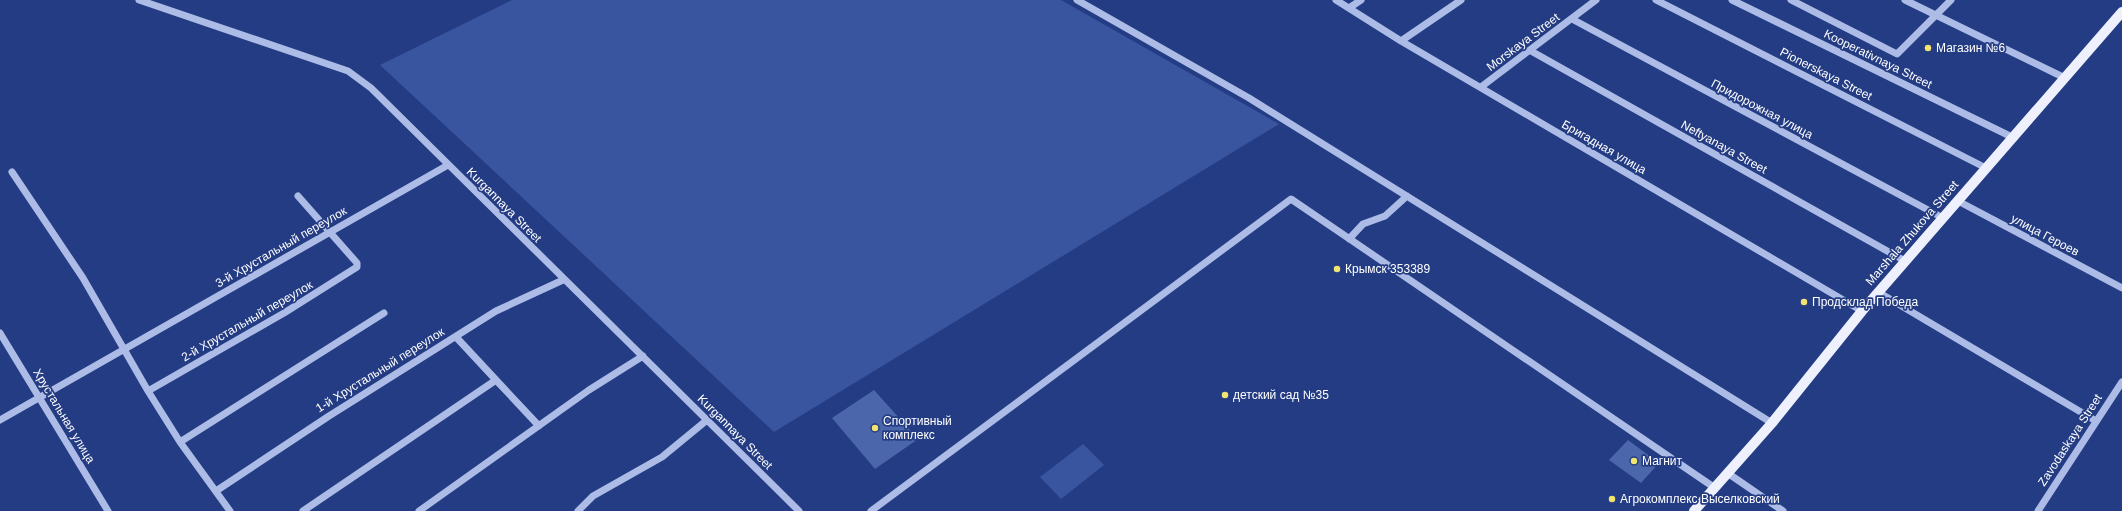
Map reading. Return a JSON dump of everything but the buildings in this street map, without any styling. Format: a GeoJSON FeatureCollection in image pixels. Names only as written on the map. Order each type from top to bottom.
{"type":"FeatureCollection","features":[{"type":"Feature","properties":{"kind":"main road","name":"Marshala Zhukova Street"},"geometry":{"type":"LineString","coordinates":[[1694,511],[1729,474],[1772,423],[1878,292],[2121,14]]}},
{"type":"Feature","properties":{"kind":"street","name":"Kurgannaya Street"},"geometry":{"type":"LineString","coordinates":[[140,0],[348,71],[371,88],[563,280],[643,356],[799,511]]}},
{"type":"Feature","properties":{"kind":"street"},"geometry":{"type":"LineString","coordinates":[[1077,0],[1249,98],[1772,423]]}},
{"type":"Feature","properties":{"kind":"street","name":"Бригадная улица"},"geometry":{"type":"LineString","coordinates":[[1336,0],[1401,41],[1862,311]]}},
{"type":"Feature","properties":{"kind":"street"},"geometry":{"type":"LineString","coordinates":[[1349,8],[1360,0]]}},
{"type":"Feature","properties":{"kind":"street"},"geometry":{"type":"LineString","coordinates":[[1401,41],[1461,0]]}},
{"type":"Feature","properties":{"kind":"street","name":"Morskaya Street"},"geometry":{"type":"LineString","coordinates":[[1482,88],[1532,51],[1596,0]]}},
{"type":"Feature","properties":{"kind":"street","name":"Pionerskaya Street"},"geometry":{"type":"LineString","coordinates":[[1656,0],[1986,168]]}},
{"type":"Feature","properties":{"kind":"street","name":"Kooperativnaya Street"},"geometry":{"type":"LineString","coordinates":[[1732,0],[2014,138]]}},
{"type":"Feature","properties":{"kind":"street"},"geometry":{"type":"LineString","coordinates":[[1791,0],[1897,54],[1952,0]]}},
{"type":"Feature","properties":{"kind":"street"},"geometry":{"type":"LineString","coordinates":[[1905,0],[2065,78]]}},
{"type":"Feature","properties":{"kind":"street","name":"Придорожная улица"},"geometry":{"type":"LineString","coordinates":[[1572,19],[1942,218]]}},
{"type":"Feature","properties":{"kind":"street","name":"Neftyanaya Street"},"geometry":{"type":"LineString","coordinates":[[1532,51],[1905,261]]}},
{"type":"Feature","properties":{"kind":"street","name":"3-й Хрустальный переулок"},"geometry":{"type":"LineString","coordinates":[[0,420],[448,165]]}},
{"type":"Feature","properties":{"kind":"street"},"geometry":{"type":"LineString","coordinates":[[12,172],[83,278],[148,391],[180,442],[230,511]]}},
{"type":"Feature","properties":{"kind":"street"},"geometry":{"type":"LineString","coordinates":[[298,196],[331,231]]}},
{"type":"Feature","properties":{"kind":"street"},"geometry":{"type":"LineString","coordinates":[[1349,239],[1363,224],[1385,216],[1407,196]]}},
{"type":"Feature","properties":{"kind":"street"},"geometry":{"type":"LineString","coordinates":[[871,511],[1291,199],[1715,488]]}},
{"type":"Feature","properties":{"kind":"street","name":"улица Героев"},"geometry":{"type":"LineString","coordinates":[[1958,201],[2122,288]]}},
{"type":"Feature","properties":{"kind":"street","name":"2-й Хрустальный переулок"},"geometry":{"type":"LineString","coordinates":[[148,391],[284,313],[357,267],[357,262],[331,231]]}},
{"type":"Feature","properties":{"kind":"street","name":"1-й Хрустальный переулок"},"geometry":{"type":"LineString","coordinates":[[216,491],[496,311],[563,280]]}},
{"type":"Feature","properties":{"kind":"street"},"geometry":{"type":"LineString","coordinates":[[1878,292],[2096,420]]}},
{"type":"Feature","properties":{"kind":"street"},"geometry":{"type":"LineString","coordinates":[[180,442],[384,313]]}},
{"type":"Feature","properties":{"kind":"street","name":"Хрустальная улица"},"geometry":{"type":"LineString","coordinates":[[0,333],[108,511]]}},
{"type":"Feature","properties":{"kind":"street"},"geometry":{"type":"LineString","coordinates":[[456,336],[539,426]]}},
{"type":"Feature","properties":{"kind":"street"},"geometry":{"type":"LineString","coordinates":[[418,511],[589,390],[643,356]]}},
{"type":"Feature","properties":{"kind":"street"},"geometry":{"type":"LineString","coordinates":[[303,511],[496,380]]}},
{"type":"Feature","properties":{"kind":"street","name":"Zavodaskaya Street"},"geometry":{"type":"LineString","coordinates":[[2038,511],[2122,382]]}},
{"type":"Feature","properties":{"kind":"street"},"geometry":{"type":"LineString","coordinates":[[578,511],[593,496],[662,457],[707,420]]}},
{"type":"Feature","properties":{"kind":"street"},"geometry":{"type":"LineString","coordinates":[[1729,474],[1782,511]]}},
{"type":"Feature","properties":{"kind":"shaded area"},"geometry":{"type":"Polygon","coordinates":[[[512,0],[1061,0],[1279,124],[774,432],[380,65],[512,0]]]}},
{"type":"Feature","properties":{"kind":"shaded area"},"geometry":{"type":"Polygon","coordinates":[[[1083,444],[1104,465],[1061,499],[1040,477],[1083,444]]]}},
{"type":"Feature","properties":{"kind":"place","name":"Магазин №6"},"geometry":{"type":"Point","coordinates":[1928,48]}},
{"type":"Feature","properties":{"kind":"place","name":"Крымск 353389"},"geometry":{"type":"Point","coordinates":[1337,269]}},
{"type":"Feature","properties":{"kind":"place","name":"Продсклад Победа"},"geometry":{"type":"Point","coordinates":[1804,302]}},
{"type":"Feature","properties":{"kind":"place","name":"детский сад №35"},"geometry":{"type":"Point","coordinates":[1225,395]}},
{"type":"Feature","properties":{"kind":"place","name":"Спортивный комплекс"},"geometry":{"type":"Point","coordinates":[875,428]}},
{"type":"Feature","properties":{"kind":"place","name":"Магнит"},"geometry":{"type":"Point","coordinates":[1634,461]}},
{"type":"Feature","properties":{"kind":"place","name":"Агрокомплекс Выселковский"},"geometry":{"type":"Point","coordinates":[1612,499]}}]}
